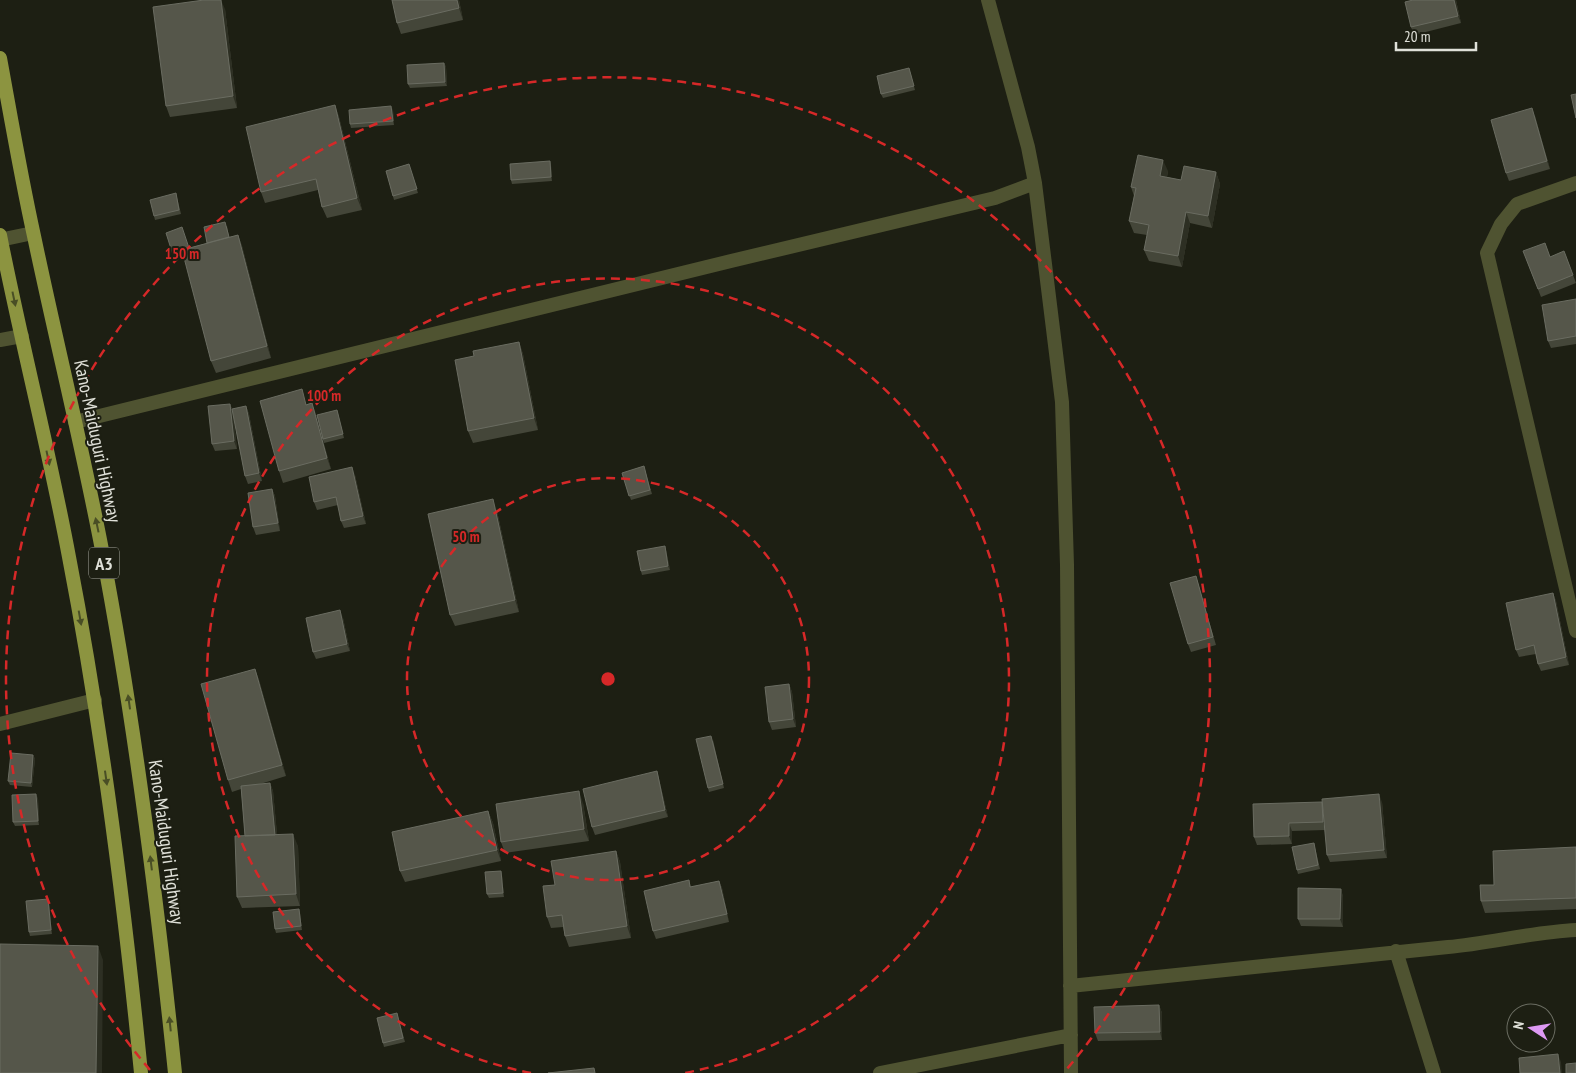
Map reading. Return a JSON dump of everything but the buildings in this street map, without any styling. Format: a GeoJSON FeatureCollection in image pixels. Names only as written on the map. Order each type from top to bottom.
{"type":"FeatureCollection","features":[{"type":"Feature","properties":{"kind":"highway","name":"Kano-Maiduguri Highway"},"geometry":{"type":"LineString","coordinates":[[0,58],[33,233],[102,548],[128,694],[164,967],[174,1073]]}},
{"type":"Feature","properties":{"kind":"highway","name":"A3"},"geometry":{"type":"LineString","coordinates":[[0,238],[69,554],[95,700],[118,866],[141,1073]]}},
{"type":"Feature","properties":{"kind":"street"},"geometry":{"type":"LineString","coordinates":[[988,0],[1028,146],[1035,183],[1062,402],[1067,565],[1071,1073]]}},
{"type":"Feature","properties":{"kind":"street"},"geometry":{"type":"LineString","coordinates":[[75,422],[548,305],[995,198],[1035,183]]}},
{"type":"Feature","properties":{"kind":"street"},"geometry":{"type":"LineString","coordinates":[[1576,183],[1517,204],[1501,224],[1487,253],[1576,631]]}},
{"type":"Feature","properties":{"kind":"street"},"geometry":{"type":"LineString","coordinates":[[0,238],[33,233]]}},
{"type":"Feature","properties":{"kind":"street"},"geometry":{"type":"LineString","coordinates":[[0,340],[22,336]]}},
{"type":"Feature","properties":{"kind":"street"},"geometry":{"type":"LineString","coordinates":[[0,724],[95,700]]}},
{"type":"Feature","properties":{"kind":"street"},"geometry":{"type":"LineString","coordinates":[[1070,986],[1450,946],[1546,932],[1576,930]]}},
{"type":"Feature","properties":{"kind":"street"},"geometry":{"type":"LineString","coordinates":[[1396,951],[1434,1073]]}},
{"type":"Feature","properties":{"kind":"street"},"geometry":{"type":"LineString","coordinates":[[880,1073],[1071,1035]]}}]}
